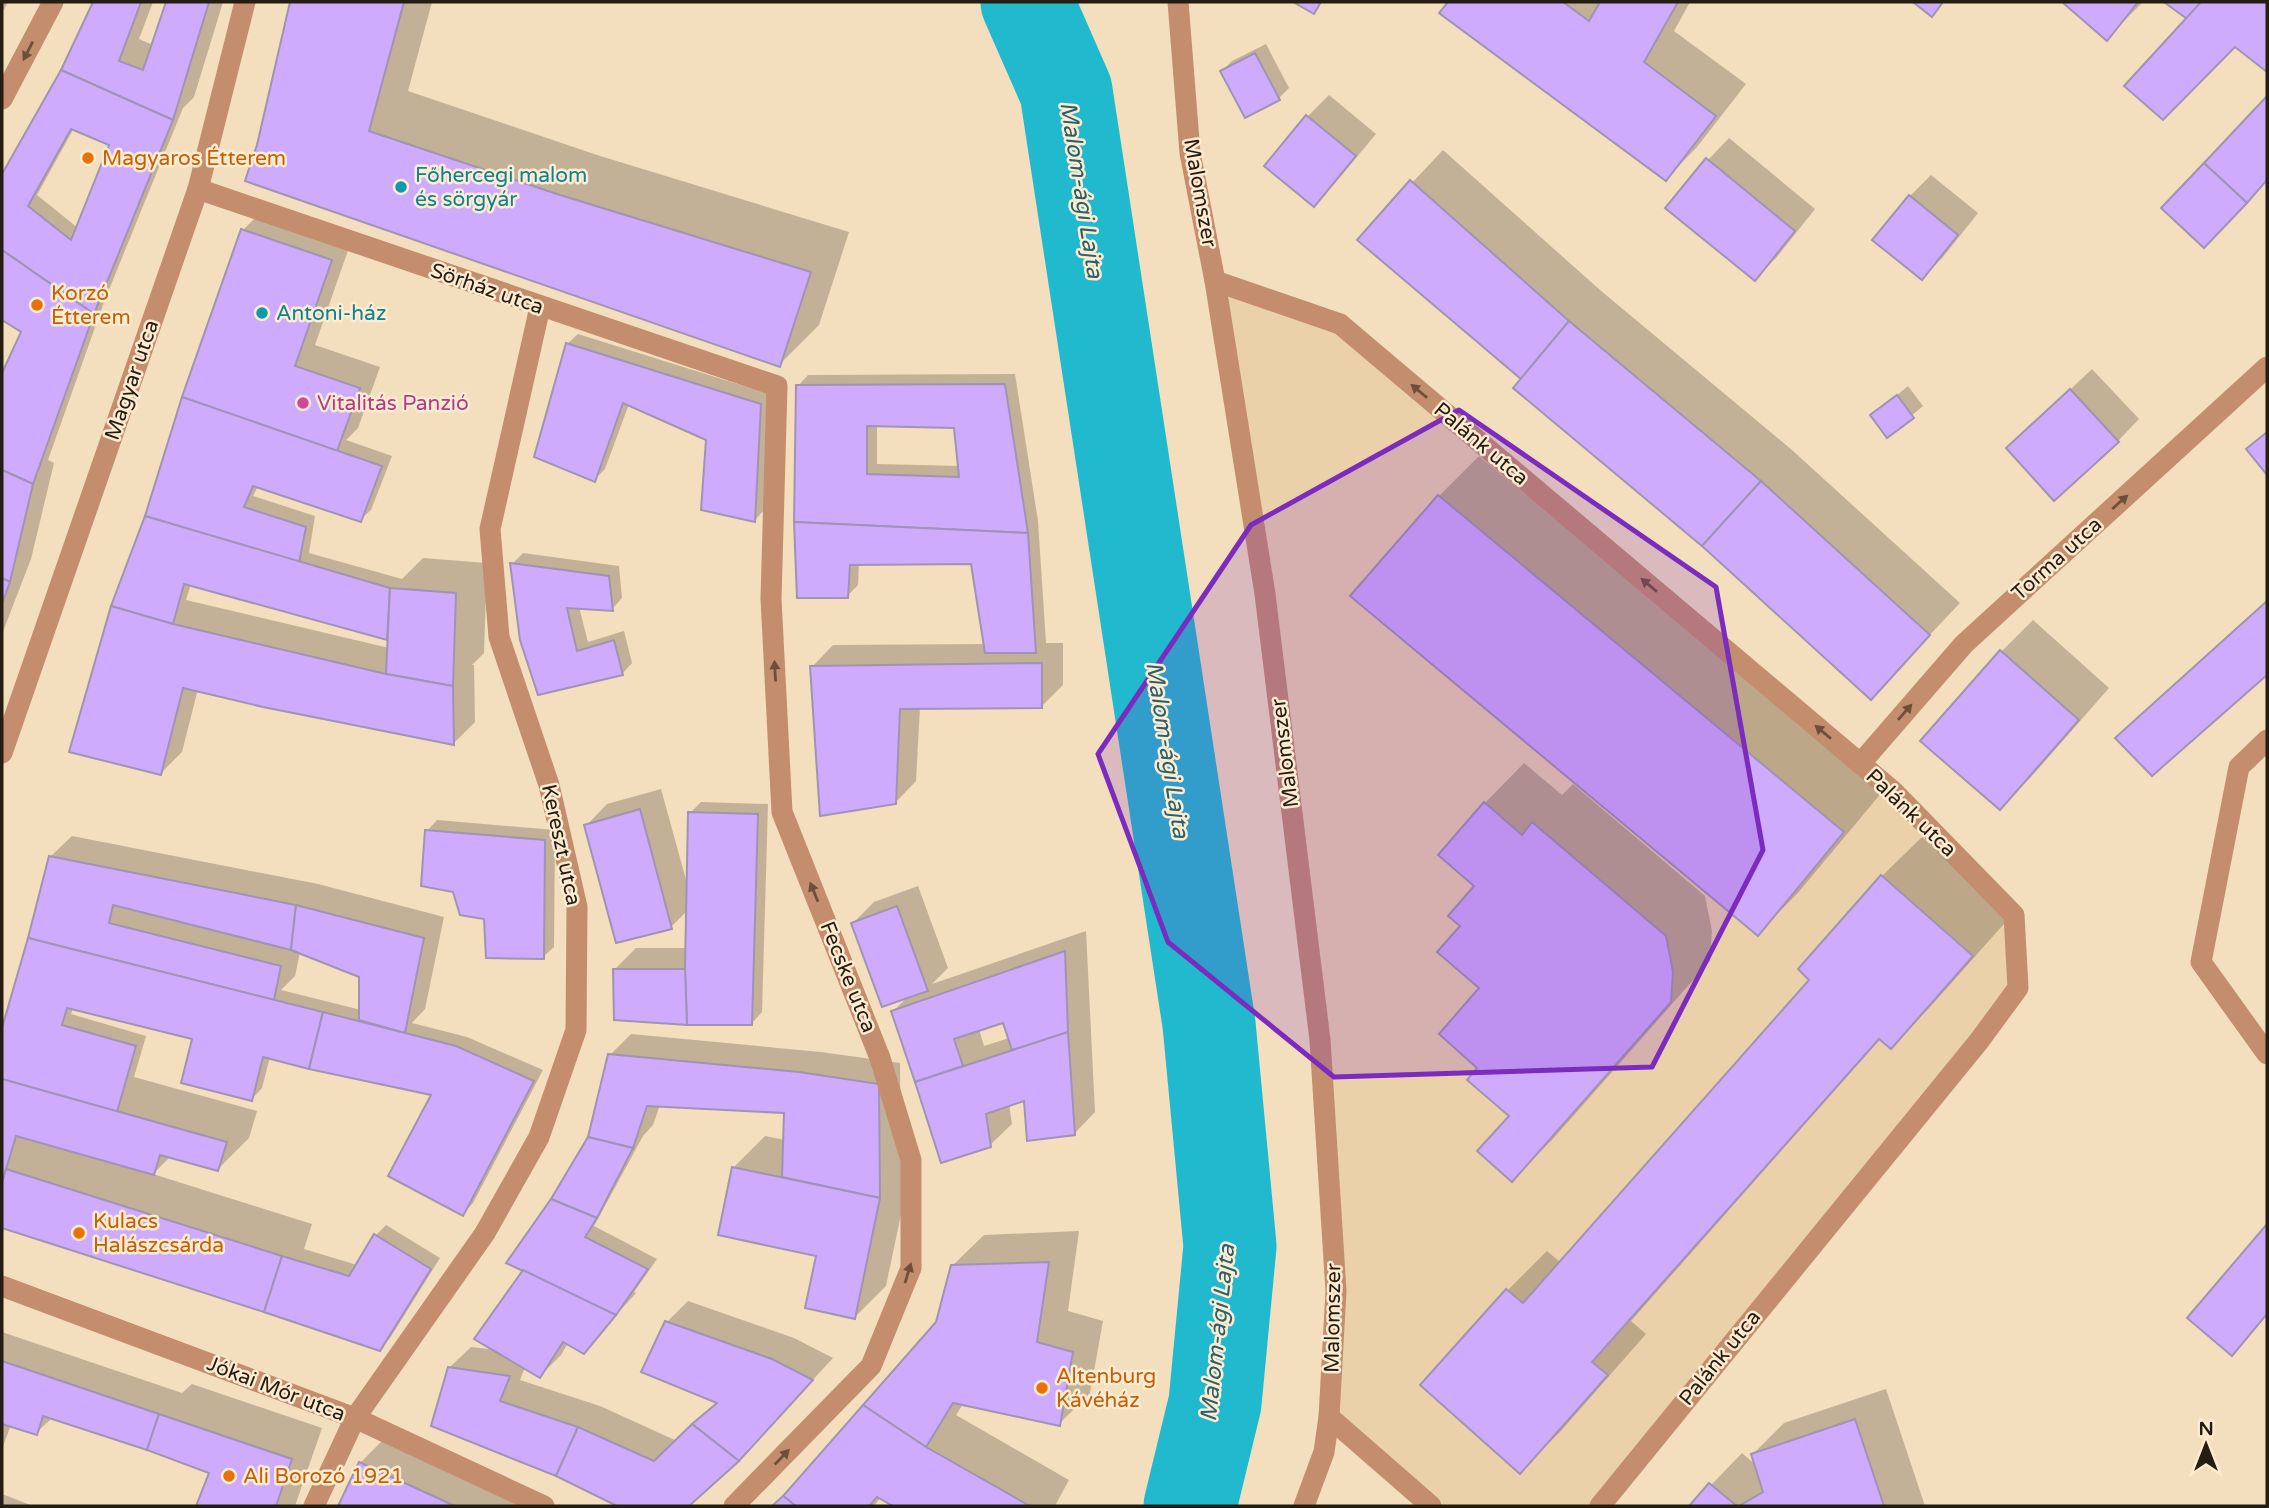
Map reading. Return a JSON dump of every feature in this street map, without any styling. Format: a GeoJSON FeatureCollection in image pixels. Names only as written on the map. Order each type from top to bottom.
{"type":"FeatureCollection","features":[{"type":"Feature","properties":{"kind":"street"},"geometry":{"type":"LineString","coordinates":[[2,99],[53,2]]}},
{"type":"Feature","properties":{"kind":"street","name":"Magyar utca"},"geometry":{"type":"LineString","coordinates":[[2,753],[198,190],[245,2]]}},
{"type":"Feature","properties":{"kind":"street","name":"Malomszer"},"geometry":{"type":"LineString","coordinates":[[1178,2],[1191,153],[1215,281],[1265,594],[1320,1040],[1336,1291],[1329,1417],[1324,1452],[1304,1506]]}},
{"type":"Feature","properties":{"kind":"street","name":"Sörház utca"},"geometry":{"type":"LineString","coordinates":[[198,190],[777,386]]}},
{"type":"Feature","properties":{"kind":"street","name":"Palánk utca"},"geometry":{"type":"LineString","coordinates":[[1215,281],[1340,324],[1894,792],[2014,915],[2018,988],[1979,1041],[1600,1506]]}},
{"type":"Feature","properties":{"kind":"street","name":"Kereszt utca"},"geometry":{"type":"LineString","coordinates":[[314,1506],[355,1418],[485,1233],[539,1137],[576,1030],[577,907],[549,785],[499,637],[490,529],[540,307]]}},
{"type":"Feature","properties":{"kind":"street","name":"Torma utca"},"geometry":{"type":"LineString","coordinates":[[1860,764],[1964,644],[2267,368]]}},
{"type":"Feature","properties":{"kind":"street","name":"Fecske utca"},"geometry":{"type":"LineString","coordinates":[[734,1506],[871,1366],[911,1268],[911,1160],[880,1058],[782,812],[771,599],[777,386]]}},
{"type":"Feature","properties":{"kind":"street"},"geometry":{"type":"LineString","coordinates":[[2267,740],[2239,767],[2202,962],[2267,1054]]}},
{"type":"Feature","properties":{"kind":"street","name":"Jókai Mór utca"},"geometry":{"type":"LineString","coordinates":[[2,1286],[355,1418],[544,1506]]}},
{"type":"Feature","properties":{"kind":"street"},"geometry":{"type":"LineString","coordinates":[[1329,1417],[1431,1506]]}},
{"type":"Feature","properties":{"kind":"highlighted area"},"geometry":{"type":"Polygon","coordinates":[[[1459,410],[1716,587],[1763,850],[1652,1067],[1334,1077],[1168,942],[1098,754],[1251,525],[1459,410]]]}},
{"type":"Feature","properties":{"kind":"shaded area"},"geometry":{"type":"Polygon","coordinates":[[[1215,281],[1340,324],[1894,792],[2014,915],[2018,988],[1600,1506],[1431,1506],[1329,1417],[1320,1040],[1215,281]]]}},
{"type":"Feature","properties":{"kind":"building"},"geometry":{"type":"Polygon","coordinates":[[[93,2],[141,2],[119,61],[143,70],[166,2],[209,2],[173,120],[61,70],[93,2]]]}},
{"type":"Feature","properties":{"kind":"building","name":"Főhercegi malom és sörgyár"},"geometry":{"type":"Polygon","coordinates":[[[290,2],[404,2],[369,131],[557,194],[811,272],[780,367],[245,181],[257,145],[290,2]]]}},
{"type":"Feature","properties":{"kind":"building"},"geometry":{"type":"Polygon","coordinates":[[[1293,2],[1321,2],[1314,14],[1293,2]]]}},
{"type":"Feature","properties":{"kind":"building"},"geometry":{"type":"Polygon","coordinates":[[[1448,2],[1563,2],[1589,21],[1600,2],[1678,2],[1644,62],[1716,116],[1666,181],[1439,13],[1448,2]]]}},
{"type":"Feature","properties":{"kind":"building"},"geometry":{"type":"Polygon","coordinates":[[[1913,2],[1943,2],[1932,17],[1913,2]]]}},
{"type":"Feature","properties":{"kind":"building"},"geometry":{"type":"Polygon","coordinates":[[[2062,2],[2138,2],[2107,41],[2062,2]]]}},
{"type":"Feature","properties":{"kind":"building"},"geometry":{"type":"Polygon","coordinates":[[[2164,2],[2201,2],[2187,19],[2164,2]]]}},
{"type":"Feature","properties":{"kind":"building"},"geometry":{"type":"Polygon","coordinates":[[[2201,2],[2267,2],[2267,72],[2235,47],[2163,120],[2124,86],[2201,2]]]}},
{"type":"Feature","properties":{"kind":"building"},"geometry":{"type":"Polygon","coordinates":[[[1255,53],[1280,100],[1245,118],[1220,71],[1255,53]]]}},
{"type":"Feature","properties":{"kind":"building"},"geometry":{"type":"Polygon","coordinates":[[[61,70],[173,120],[94,314],[2,250],[2,174],[61,70]],[[71,129],[28,206],[71,240],[109,145],[71,129]]]}},
{"type":"Feature","properties":{"kind":"building"},"geometry":{"type":"Polygon","coordinates":[[[2267,96],[2267,180],[2247,203],[2204,163],[2267,96]]]}},
{"type":"Feature","properties":{"kind":"building"},"geometry":{"type":"Polygon","coordinates":[[[1306,115],[1356,156],[1314,207],[1264,166],[1306,115]]]}},
{"type":"Feature","properties":{"kind":"building"},"geometry":{"type":"Polygon","coordinates":[[[1706,158],[1795,231],[1755,281],[1665,208],[1706,158]]]}},
{"type":"Feature","properties":{"kind":"building"},"geometry":{"type":"Polygon","coordinates":[[[2204,163],[2247,203],[2204,248],[2161,208],[2204,163]]]}},
{"type":"Feature","properties":{"kind":"building"},"geometry":{"type":"Polygon","coordinates":[[[1410,180],[1569,321],[1521,379],[1357,240],[1410,180]]]}},
{"type":"Feature","properties":{"kind":"building"},"geometry":{"type":"Polygon","coordinates":[[[1909,195],[1958,235],[1922,280],[1872,240],[1909,195]]]}},
{"type":"Feature","properties":{"kind":"building","name":"Antoni-ház"},"geometry":{"type":"Polygon","coordinates":[[[241,229],[332,260],[295,366],[360,388],[337,451],[182,397],[241,229]]]}},
{"type":"Feature","properties":{"kind":"building"},"geometry":{"type":"Polygon","coordinates":[[[2,250],[94,314],[33,484],[2,470],[2,373],[21,332],[2,320],[2,250]]]}},
{"type":"Feature","properties":{"kind":"building"},"geometry":{"type":"Polygon","coordinates":[[[1569,321],[1761,481],[1702,546],[1513,388],[1569,321]]]}},
{"type":"Feature","properties":{"kind":"building"},"geometry":{"type":"Polygon","coordinates":[[[566,343],[761,404],[755,522],[701,510],[706,440],[623,403],[595,482],[534,457],[566,343]]]}},
{"type":"Feature","properties":{"kind":"building"},"geometry":{"type":"Polygon","coordinates":[[[1005,384],[1028,533],[794,522],[796,385],[1005,384]],[[867,426],[867,474],[959,477],[954,428],[867,426]]]}},
{"type":"Feature","properties":{"kind":"building"},"geometry":{"type":"Polygon","coordinates":[[[2070,389],[2119,442],[2054,501],[2006,448],[2070,389]]]}},
{"type":"Feature","properties":{"kind":"building"},"geometry":{"type":"Polygon","coordinates":[[[1897,395],[1914,418],[1887,438],[1870,415],[1897,395]]]}},
{"type":"Feature","properties":{"kind":"building"},"geometry":{"type":"Polygon","coordinates":[[[182,397],[382,466],[361,522],[253,486],[244,507],[306,527],[299,563],[145,516],[182,397]]]}},
{"type":"Feature","properties":{"kind":"building"},"geometry":{"type":"Polygon","coordinates":[[[2267,432],[2267,475],[2246,449],[2267,432]]]}},
{"type":"Feature","properties":{"kind":"building"},"geometry":{"type":"Polygon","coordinates":[[[2,470],[33,484],[10,582],[2,578],[2,470]]]}},
{"type":"Feature","properties":{"kind":"building"},"geometry":{"type":"Polygon","coordinates":[[[1761,481],[1930,635],[1871,700],[1702,546],[1761,481]]]}},
{"type":"Feature","properties":{"kind":"building"},"geometry":{"type":"Polygon","coordinates":[[[1438,495],[1844,832],[1758,936],[1350,596],[1438,495]]]}},
{"type":"Feature","properties":{"kind":"building"},"geometry":{"type":"Polygon","coordinates":[[[145,516],[390,588],[387,640],[184,584],[173,624],[111,606],[145,516]]]}},
{"type":"Feature","properties":{"kind":"building"},"geometry":{"type":"Polygon","coordinates":[[[794,522],[1028,533],[1036,653],[985,653],[971,564],[850,565],[848,598],[797,598],[794,522]]]}},
{"type":"Feature","properties":{"kind":"building"},"geometry":{"type":"Polygon","coordinates":[[[510,563],[609,576],[613,611],[567,608],[577,651],[614,640],[623,675],[538,695],[520,640],[510,563]]]}},
{"type":"Feature","properties":{"kind":"building"},"geometry":{"type":"Polygon","coordinates":[[[2,578],[10,582],[2,604],[2,578]]]}},
{"type":"Feature","properties":{"kind":"building"},"geometry":{"type":"Polygon","coordinates":[[[390,588],[456,593],[453,686],[386,674],[390,588]]]}},
{"type":"Feature","properties":{"kind":"building"},"geometry":{"type":"Polygon","coordinates":[[[2267,601],[2267,675],[2152,776],[2115,738],[2267,601]]]}},
{"type":"Feature","properties":{"kind":"building"},"geometry":{"type":"Polygon","coordinates":[[[111,606],[173,624],[386,674],[453,686],[454,745],[263,707],[183,688],[161,775],[69,752],[111,606]]]}},
{"type":"Feature","properties":{"kind":"building"},"geometry":{"type":"Polygon","coordinates":[[[2000,650],[2079,720],[2000,810],[1920,741],[2000,650]]]}},
{"type":"Feature","properties":{"kind":"building"},"geometry":{"type":"Polygon","coordinates":[[[1042,663],[1042,708],[900,709],[896,804],[820,816],[810,666],[1042,663]]]}},
{"type":"Feature","properties":{"kind":"building"},"geometry":{"type":"Polygon","coordinates":[[[1484,802],[1522,835],[1532,822],[1666,936],[1673,972],[1671,1002],[1512,1182],[1477,1151],[1509,1116],[1467,1080],[1477,1068],[1439,1034],[1479,988],[1437,952],[1460,926],[1448,916],[1474,886],[1438,855],[1484,802]]]}},
{"type":"Feature","properties":{"kind":"building"},"geometry":{"type":"Polygon","coordinates":[[[640,809],[672,929],[616,943],[584,825],[640,809]]]}},
{"type":"Feature","properties":{"kind":"building"},"geometry":{"type":"Polygon","coordinates":[[[688,812],[758,814],[752,1025],[687,1025],[685,969],[688,812]]]}},
{"type":"Feature","properties":{"kind":"building"},"geometry":{"type":"Polygon","coordinates":[[[425,830],[545,840],[544,959],[486,958],[484,919],[460,915],[453,892],[421,886],[425,830]]]}},
{"type":"Feature","properties":{"kind":"building"},"geometry":{"type":"Polygon","coordinates":[[[49,856],[296,905],[291,950],[113,905],[109,923],[281,966],[274,1000],[28,938],[49,856]]]}},
{"type":"Feature","properties":{"kind":"building"},"geometry":{"type":"Polygon","coordinates":[[[1881,875],[1973,956],[1891,1049],[1879,1039],[1592,1362],[1608,1375],[1520,1474],[1420,1385],[1506,1289],[1523,1303],[1809,980],[1798,969],[1881,875]]]}},
{"type":"Feature","properties":{"kind":"building"},"geometry":{"type":"Polygon","coordinates":[[[296,905],[424,938],[405,1033],[359,1020],[359,977],[291,950],[296,905]]]}},
{"type":"Feature","properties":{"kind":"building"},"geometry":{"type":"Polygon","coordinates":[[[897,906],[928,991],[882,1007],[851,923],[897,906]]]}},
{"type":"Feature","properties":{"kind":"building"},"geometry":{"type":"Polygon","coordinates":[[[28,938],[323,1012],[309,1069],[263,1057],[252,1101],[181,1083],[192,1039],[67,1008],[62,1025],[136,1046],[117,1112],[2,1079],[2,1028],[28,938]]]}},
{"type":"Feature","properties":{"kind":"building"},"geometry":{"type":"Polygon","coordinates":[[[1065,951],[1068,1032],[1012,1050],[1003,1023],[954,1039],[963,1066],[915,1082],[891,1011],[1065,951]]]}},
{"type":"Feature","properties":{"kind":"building"},"geometry":{"type":"Polygon","coordinates":[[[613,969],[685,969],[687,1025],[614,1020],[613,969]]]}},
{"type":"Feature","properties":{"kind":"building"},"geometry":{"type":"Polygon","coordinates":[[[323,1012],[456,1046],[534,1081],[463,1216],[388,1176],[431,1095],[309,1069],[323,1012]]]}},
{"type":"Feature","properties":{"kind":"building"},"geometry":{"type":"Polygon","coordinates":[[[1068,1032],[1075,1135],[1027,1141],[1024,1101],[986,1114],[991,1147],[941,1163],[915,1082],[1068,1032]]]}},
{"type":"Feature","properties":{"kind":"building"},"geometry":{"type":"Polygon","coordinates":[[[608,1054],[799,1072],[879,1084],[880,1198],[782,1177],[784,1113],[647,1106],[633,1148],[588,1137],[608,1054]]]}},
{"type":"Feature","properties":{"kind":"building"},"geometry":{"type":"Polygon","coordinates":[[[2,1079],[227,1142],[218,1171],[160,1155],[154,1175],[16,1136],[2,1183],[2,1079]]]}},
{"type":"Feature","properties":{"kind":"building"},"geometry":{"type":"Polygon","coordinates":[[[588,1137],[633,1148],[597,1218],[551,1199],[588,1137]]]}},
{"type":"Feature","properties":{"kind":"building"},"geometry":{"type":"Polygon","coordinates":[[[732,1167],[880,1198],[855,1319],[805,1308],[816,1256],[718,1235],[732,1167]]]}},
{"type":"Feature","properties":{"kind":"building"},"geometry":{"type":"Polygon","coordinates":[[[6,1169],[282,1256],[264,1312],[2,1228],[2,1183],[6,1169]]]}},
{"type":"Feature","properties":{"kind":"building"},"geometry":{"type":"Polygon","coordinates":[[[551,1199],[597,1218],[585,1237],[648,1269],[616,1315],[506,1263],[551,1199]]]}},
{"type":"Feature","properties":{"kind":"building"},"geometry":{"type":"Polygon","coordinates":[[[2267,1224],[2267,1314],[2232,1356],[2187,1318],[2267,1224]]]}},
{"type":"Feature","properties":{"kind":"building"},"geometry":{"type":"Polygon","coordinates":[[[374,1234],[431,1269],[380,1351],[264,1312],[282,1256],[349,1276],[374,1234]]]}},
{"type":"Feature","properties":{"kind":"building"},"geometry":{"type":"Polygon","coordinates":[[[1049,1262],[1037,1342],[1073,1352],[1060,1426],[953,1403],[926,1447],[863,1405],[936,1322],[951,1265],[1049,1262]]]}},
{"type":"Feature","properties":{"kind":"building"},"geometry":{"type":"Polygon","coordinates":[[[523,1270],[616,1315],[584,1354],[563,1342],[540,1378],[474,1339],[523,1270]]]}},
{"type":"Feature","properties":{"kind":"building"},"geometry":{"type":"Polygon","coordinates":[[[665,1321],[772,1359],[813,1380],[739,1461],[692,1424],[717,1403],[641,1372],[665,1321]]]}},
{"type":"Feature","properties":{"kind":"building"},"geometry":{"type":"Polygon","coordinates":[[[2,1361],[159,1414],[147,1450],[43,1416],[37,1435],[2,1424],[2,1361]]]}},
{"type":"Feature","properties":{"kind":"building"},"geometry":{"type":"Polygon","coordinates":[[[448,1367],[510,1376],[500,1401],[578,1427],[556,1476],[431,1426],[448,1367]]]}},
{"type":"Feature","properties":{"kind":"building"},"geometry":{"type":"Polygon","coordinates":[[[863,1405],[926,1447],[1030,1506],[893,1506],[877,1497],[869,1506],[796,1506],[783,1496],[863,1405]]]}},
{"type":"Feature","properties":{"kind":"building"},"geometry":{"type":"Polygon","coordinates":[[[159,1414],[292,1459],[276,1506],[196,1506],[209,1473],[147,1450],[159,1414]]]}},
{"type":"Feature","properties":{"kind":"building"},"geometry":{"type":"Polygon","coordinates":[[[1855,1419],[1884,1506],[1739,1506],[1763,1492],[1751,1454],[1855,1419]]]}},
{"type":"Feature","properties":{"kind":"building"},"geometry":{"type":"Polygon","coordinates":[[[692,1424],[739,1461],[689,1506],[617,1506],[556,1476],[578,1427],[654,1461],[692,1424]]]}},
{"type":"Feature","properties":{"kind":"building"},"geometry":{"type":"Polygon","coordinates":[[[359,1462],[455,1506],[338,1506],[359,1462]]]}},
{"type":"Feature","properties":{"kind":"building"},"geometry":{"type":"Polygon","coordinates":[[[1709,1483],[1737,1506],[1689,1506],[1709,1483]]]}},
{"type":"Feature","properties":{"kind":"building"},"geometry":{"type":"Polygon","coordinates":[[[783,1496],[796,1506],[772,1506],[783,1496]]]}},
{"type":"Feature","properties":{"kind":"waterway","name":"Malom-ági Lajta"},"geometry":{"type":"LineString","coordinates":[[1027,2],[1066,91],[1209,1024],[1230,1246],[1215,1403],[1190,1506]]}},
{"type":"Feature","properties":{"kind":"place","name":"Magyaros Étterem"},"geometry":{"type":"Point","coordinates":[88,158]}},
{"type":"Feature","properties":{"kind":"place","name":"Főhercegi malom és sörgyár"},"geometry":{"type":"Point","coordinates":[401,187]}},
{"type":"Feature","properties":{"kind":"place","name":"Korzó Étterem"},"geometry":{"type":"Point","coordinates":[37,305]}},
{"type":"Feature","properties":{"kind":"place","name":"Antoni-ház"},"geometry":{"type":"Point","coordinates":[262,313]}},
{"type":"Feature","properties":{"kind":"place","name":"Vitalitás Panzió"},"geometry":{"type":"Point","coordinates":[303,403]}},
{"type":"Feature","properties":{"kind":"place","name":"Kulacs Halászcsárda"},"geometry":{"type":"Point","coordinates":[79,1233]}},
{"type":"Feature","properties":{"kind":"place","name":"Altenburg Kávéház"},"geometry":{"type":"Point","coordinates":[1042,1388]}},
{"type":"Feature","properties":{"kind":"place","name":"Ali Borozó 1921"},"geometry":{"type":"Point","coordinates":[229,1476]}}]}
